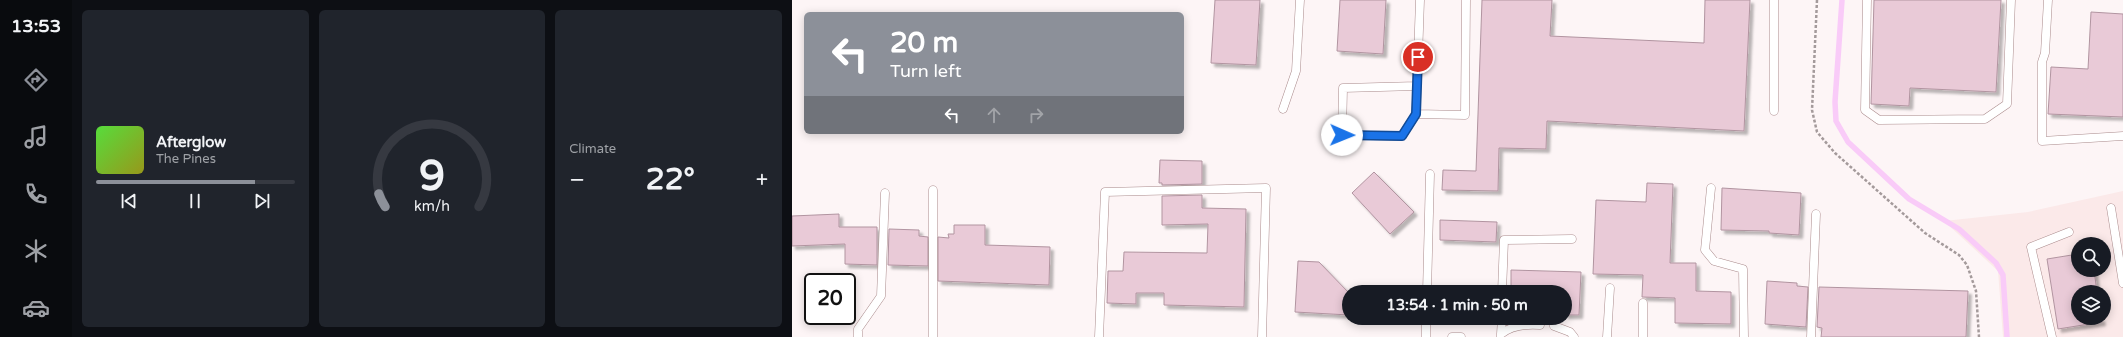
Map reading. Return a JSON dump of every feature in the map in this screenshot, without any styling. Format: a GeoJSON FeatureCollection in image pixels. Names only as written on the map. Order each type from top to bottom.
{"type":"FeatureCollection","features":[{"type":"Feature","properties":{"kind":"lane"},"geometry":{"type":"LineString","coordinates":[[1283,109],[1296,71],[1300,0]]}},
{"type":"Feature","properties":{"kind":"lane"},"geometry":{"type":"LineString","coordinates":[[1417,86],[1343,88],[1342,135],[1402,136],[1416,114],[1417,86],[1420,0]]}},
{"type":"Feature","properties":{"kind":"lane"},"geometry":{"type":"LineString","coordinates":[[1416,114],[1465,115],[1466,0]]}},
{"type":"Feature","properties":{"kind":"lane"},"geometry":{"type":"LineString","coordinates":[[1774,0],[1774,111]]}},
{"type":"Feature","properties":{"kind":"lane"},"geometry":{"type":"LineString","coordinates":[[1867,0],[1865,110],[1879,120],[1985,119],[2007,104],[2011,0]]}},
{"type":"Feature","properties":{"kind":"lane"},"geometry":{"type":"LineString","coordinates":[[2048,0],[2045,53],[2042,62],[2042,141],[2123,136]]}},
{"type":"Feature","properties":{"kind":"lane"},"geometry":{"type":"LineString","coordinates":[[1427,285],[1430,174]]}},
{"type":"Feature","properties":{"kind":"lane"},"geometry":{"type":"LineString","coordinates":[[1099,337],[1105,192],[1266,188],[1262,337]]}},
{"type":"Feature","properties":{"kind":"lane"},"geometry":{"type":"LineString","coordinates":[[1711,188],[1706,250],[1714,261],[1743,269],[1744,337]]}},
{"type":"Feature","properties":{"kind":"lane"},"geometry":{"type":"LineString","coordinates":[[933,190],[933,337]]}},
{"type":"Feature","properties":{"kind":"lane"},"geometry":{"type":"LineString","coordinates":[[858,337],[858,329],[881,296],[885,193]]}},
{"type":"Feature","properties":{"kind":"lane"},"geometry":{"type":"LineString","coordinates":[[2111,208],[2123,283]]}},
{"type":"Feature","properties":{"kind":"lane"},"geometry":{"type":"LineString","coordinates":[[1811,337],[1816,214]]}},
{"type":"Feature","properties":{"kind":"lane"},"geometry":{"type":"LineString","coordinates":[[2052,337],[2031,247],[2069,232]]}},
{"type":"Feature","properties":{"kind":"lane"},"geometry":{"type":"LineString","coordinates":[[1502,285],[1504,240],[1572,239]]}},
{"type":"Feature","properties":{"kind":"lane"},"geometry":{"type":"LineString","coordinates":[[1607,337],[1610,288]]}},
{"type":"Feature","properties":{"kind":"lane"},"geometry":{"type":"LineString","coordinates":[[1643,302],[1643,337]]}},
{"type":"Feature","properties":{"kind":"lane"},"geometry":{"type":"LineString","coordinates":[[1426,325],[1426,337]]}},
{"type":"Feature","properties":{"kind":"lane"},"geometry":{"type":"LineString","coordinates":[[1501,335],[1502,325]]}},
{"type":"Feature","properties":{"kind":"lane"},"geometry":{"type":"LineString","coordinates":[[1501,335],[1519,325]]}},
{"type":"Feature","properties":{"kind":"lane"},"geometry":{"type":"LineString","coordinates":[[1554,326],[1570,332],[1574,337]]}},
{"type":"Feature","properties":{"kind":"lane"},"geometry":{"type":"LineString","coordinates":[[1452,337],[1461,337]]}},
{"type":"Feature","properties":{"kind":"path"},"geometry":{"type":"LineString","coordinates":[[1816,0],[1812,110],[1817,132],[1835,153],[1925,233],[1950,248],[1963,260],[1972,277],[1976,291],[1979,337]]}},
{"type":"Feature","properties":{"kind":"shaded area"},"geometry":{"type":"Polygon","coordinates":[[[2123,191],[2123,337],[2003,337],[1998,271],[1944,221],[2028,212],[2123,191]]]}},
{"type":"Feature","properties":{"kind":"building"},"geometry":{"type":"Polygon","coordinates":[[[1215,0],[1260,0],[1256,65],[1211,63],[1215,0]]]}},
{"type":"Feature","properties":{"kind":"building"},"geometry":{"type":"Polygon","coordinates":[[[1340,0],[1386,0],[1383,54],[1337,51],[1340,0]]]}},
{"type":"Feature","properties":{"kind":"building"},"geometry":{"type":"Polygon","coordinates":[[[1482,0],[1552,0],[1550,36],[1704,43],[1705,0],[1750,0],[1744,131],[1547,121],[1546,149],[1499,148],[1498,191],[1442,190],[1443,170],[1476,171],[1482,0]]]}},
{"type":"Feature","properties":{"kind":"building"},"geometry":{"type":"Polygon","coordinates":[[[1874,0],[2001,0],[1996,92],[1910,88],[1909,106],[1871,104],[1874,0]]]}},
{"type":"Feature","properties":{"kind":"building"},"geometry":{"type":"Polygon","coordinates":[[[2091,12],[2123,14],[2123,117],[2048,114],[2051,67],[2088,69],[2091,12]]]}},
{"type":"Feature","properties":{"kind":"building"},"geometry":{"type":"Polygon","coordinates":[[[1160,160],[1202,161],[1202,184],[1162,185],[1162,183],[1159,183],[1160,160]]]}},
{"type":"Feature","properties":{"kind":"building"},"geometry":{"type":"Polygon","coordinates":[[[1374,172],[1414,212],[1390,234],[1352,193],[1374,172]]]}},
{"type":"Feature","properties":{"kind":"building"},"geometry":{"type":"Polygon","coordinates":[[[1647,183],[1673,184],[1670,263],[1696,263],[1696,291],[1731,292],[1731,324],[1675,323],[1675,298],[1642,297],[1643,275],[1593,274],[1596,200],[1646,202],[1647,183]]]}},
{"type":"Feature","properties":{"kind":"building"},"geometry":{"type":"Polygon","coordinates":[[[1722,188],[1801,193],[1799,235],[1769,233],[1769,231],[1721,230],[1722,188]]]}},
{"type":"Feature","properties":{"kind":"building"},"geometry":{"type":"Polygon","coordinates":[[[1202,195],[1202,208],[1246,209],[1244,307],[1164,305],[1164,293],[1136,293],[1136,304],[1107,303],[1108,271],[1123,271],[1124,252],[1207,253],[1208,224],[1162,225],[1162,196],[1202,195]]]}},
{"type":"Feature","properties":{"kind":"building"},"geometry":{"type":"Polygon","coordinates":[[[839,214],[839,227],[877,227],[877,265],[845,264],[845,244],[792,246],[792,216],[839,214]]]}},
{"type":"Feature","properties":{"kind":"building"},"geometry":{"type":"Polygon","coordinates":[[[1440,220],[1497,222],[1496,242],[1440,240],[1440,220]]]}},
{"type":"Feature","properties":{"kind":"building"},"geometry":{"type":"Polygon","coordinates":[[[954,225],[985,225],[985,245],[1050,247],[1049,285],[938,281],[938,237],[949,238],[948,234],[954,234],[954,225]]]}},
{"type":"Feature","properties":{"kind":"building"},"geometry":{"type":"Polygon","coordinates":[[[889,229],[919,230],[919,236],[928,237],[928,266],[888,265],[889,229]]]}},
{"type":"Feature","properties":{"kind":"building"},"geometry":{"type":"Polygon","coordinates":[[[2071,255],[2071,277],[2095,277],[2096,285],[2071,285],[2071,325],[2083,325],[2058,329],[2047,259],[2071,255]]]}},
{"type":"Feature","properties":{"kind":"building"},"geometry":{"type":"Polygon","coordinates":[[[1298,261],[1319,262],[1342,286],[1342,315],[1295,312],[1298,261]]]}},
{"type":"Feature","properties":{"kind":"building"},"geometry":{"type":"Polygon","coordinates":[[[1511,270],[1581,272],[1579,315],[1572,315],[1572,285],[1511,285],[1511,270]]]}},
{"type":"Feature","properties":{"kind":"building"},"geometry":{"type":"Polygon","coordinates":[[[1767,281],[1797,283],[1797,286],[1808,287],[1806,327],[1765,324],[1767,281]]]}},
{"type":"Feature","properties":{"kind":"building"},"geometry":{"type":"Polygon","coordinates":[[[1819,287],[1968,291],[1966,337],[1821,337],[1822,328],[1817,327],[1819,287]]]}},
{"type":"Feature","properties":{"kind":"waterway"},"geometry":{"type":"LineString","coordinates":[[1842,0],[1835,102],[1836,121],[1848,142],[1909,199],[1959,229],[1996,263],[2003,275],[2007,337]]}},
{"type":"Feature","properties":{"kind":"route"},"geometry":{"type":"LineString","coordinates":[[1342,135],[1402,136],[1416,114],[1418,57]]}}]}
